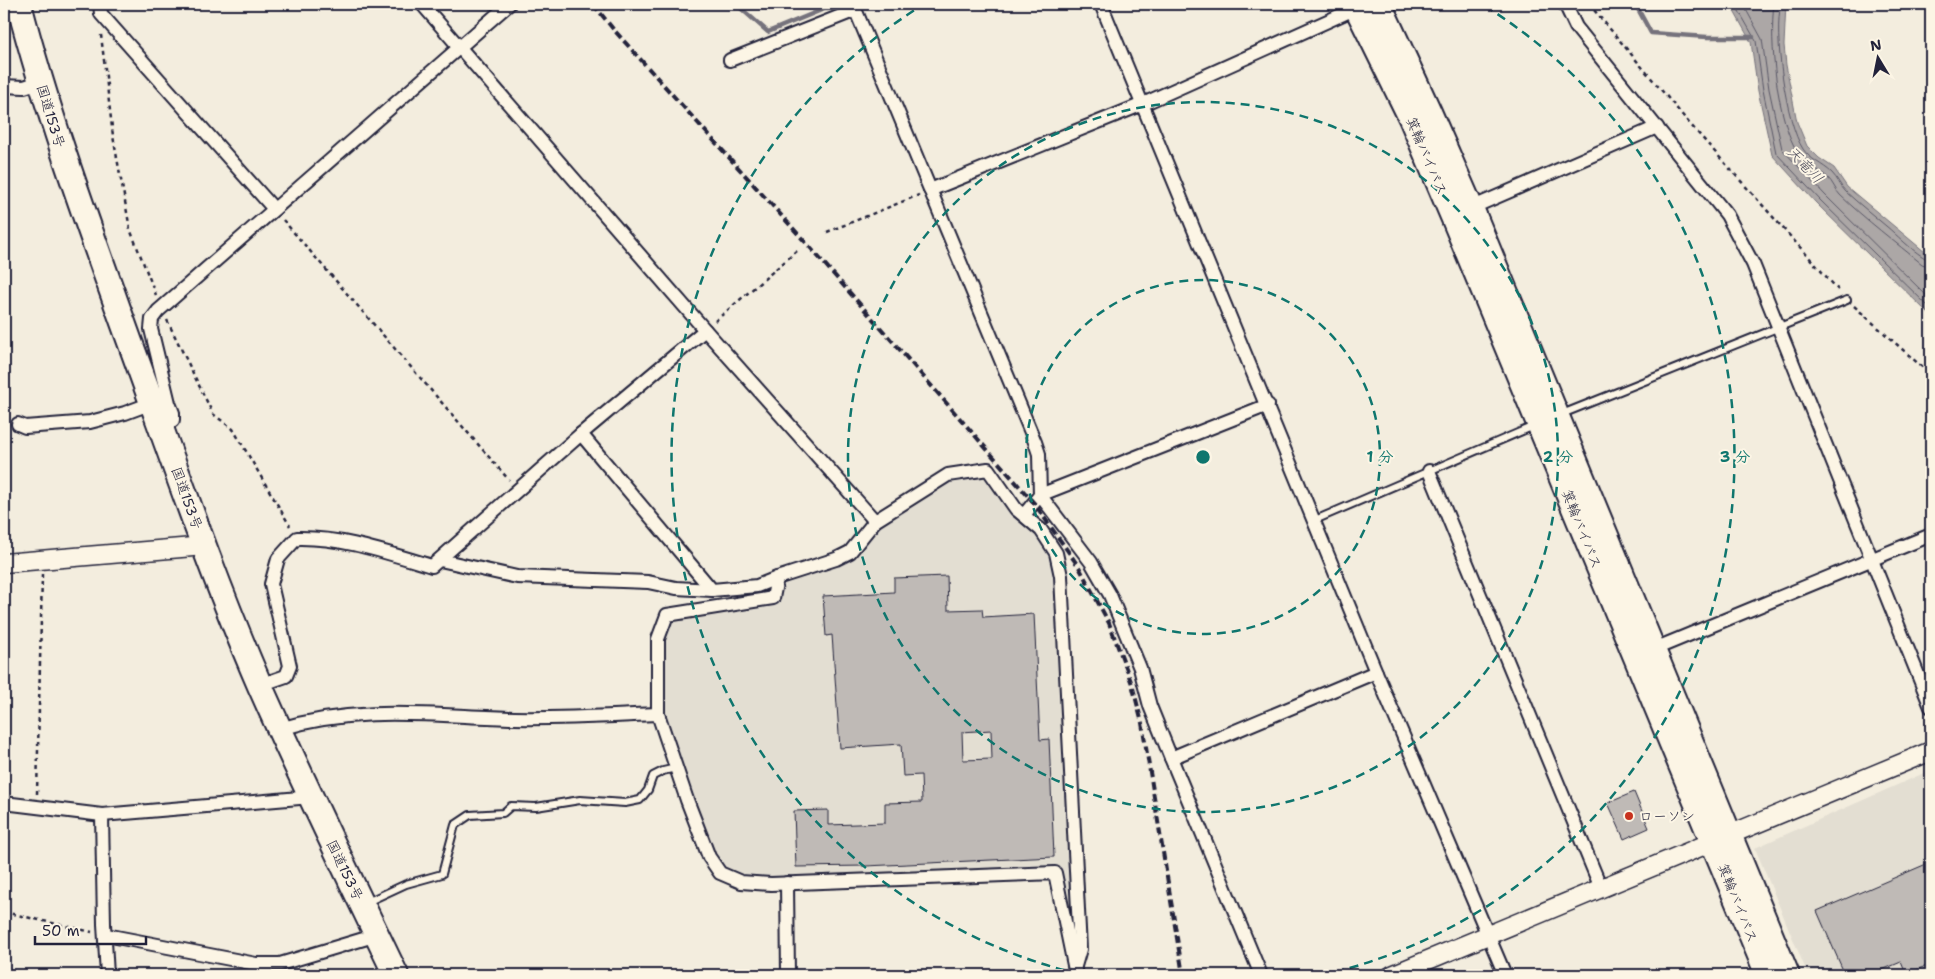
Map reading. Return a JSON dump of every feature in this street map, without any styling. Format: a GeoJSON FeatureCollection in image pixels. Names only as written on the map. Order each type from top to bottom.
{"type":"FeatureCollection","features":[{"type":"Feature","properties":{"kind":"highway","name":"国道153号"},"geometry":{"type":"LineString","coordinates":[[19,4],[40,82],[74,188],[203,543],[260,685],[396,975]]}},
{"type":"Feature","properties":{"kind":"highway","name":"箕輪バイパス"},"geometry":{"type":"LineString","coordinates":[[1366,4],[1429,112],[1471,208],[1548,420],[1721,839],[1787,975]]}},
{"type":"Feature","properties":{"kind":"highway","name":"箕輪バイパス"},"geometry":{"type":"LineString","coordinates":[[1366,4],[1411,118],[1652,650],[1768,975]]}},
{"type":"Feature","properties":{"kind":"street"},"geometry":{"type":"LineString","coordinates":[[422,4],[705,330],[875,521]]}},
{"type":"Feature","properties":{"kind":"street"},"geometry":{"type":"LineString","coordinates":[[161,427],[173,420],[173,413],[151,328],[152,319],[158,311],[509,4]]}},
{"type":"Feature","properties":{"kind":"street"},"geometry":{"type":"LineString","coordinates":[[1101,4],[1268,405],[1376,672],[1505,975]]}},
{"type":"Feature","properties":{"kind":"street"},"geometry":{"type":"LineString","coordinates":[[930,190],[1142,104],[1366,4]]}},
{"type":"Feature","properties":{"kind":"street"},"geometry":{"type":"LineString","coordinates":[[1568,5],[1576,27],[1727,215],[1754,264],[1931,707]]}},
{"type":"Feature","properties":{"kind":"street"},"geometry":{"type":"LineString","coordinates":[[730,60],[855,7],[1036,442],[1039,454],[1040,495],[1091,562],[1110,595],[1140,668],[1150,706],[1260,975]]}},
{"type":"Feature","properties":{"kind":"street"},"geometry":{"type":"LineString","coordinates":[[101,9],[274,209]]}},
{"type":"Feature","properties":{"kind":"street"},"geometry":{"type":"LineString","coordinates":[[4,86],[24,86],[40,82]]}},
{"type":"Feature","properties":{"kind":"street"},"geometry":{"type":"LineString","coordinates":[[1471,208],[1657,128]]}},
{"type":"Feature","properties":{"kind":"street"},"geometry":{"type":"LineString","coordinates":[[260,685],[286,676],[290,666],[271,584],[278,559],[297,538],[351,543],[432,566],[581,434],[705,330]]}},
{"type":"Feature","properties":{"kind":"street"},"geometry":{"type":"LineString","coordinates":[[18,424],[25,427],[90,422],[125,414],[152,404]]}},
{"type":"Feature","properties":{"kind":"street"},"geometry":{"type":"LineString","coordinates":[[1024,515],[1040,495],[1268,405]]}},
{"type":"Feature","properties":{"kind":"street"},"geometry":{"type":"LineString","coordinates":[[581,434],[712,590]]}},
{"type":"Feature","properties":{"kind":"street"},"geometry":{"type":"LineString","coordinates":[[440,560],[517,576],[648,582],[676,588],[712,590],[757,586],[836,559],[850,552],[875,521],[948,476],[988,469],[1016,509],[1041,530],[1056,553],[1061,576],[1080,949],[1075,970]]}},
{"type":"Feature","properties":{"kind":"street"},"geometry":{"type":"LineString","coordinates":[[1430,471],[1601,888]]}},
{"type":"Feature","properties":{"kind":"street"},"geometry":{"type":"LineString","coordinates":[[1652,650],[1931,535]]}},
{"type":"Feature","properties":{"kind":"street"},"geometry":{"type":"LineString","coordinates":[[4,563],[193,548],[203,543]]}},
{"type":"Feature","properties":{"kind":"street"},"geometry":{"type":"LineString","coordinates":[[777,578],[773,598],[667,615],[658,639],[658,714],[708,858],[720,873],[741,882],[787,884],[1054,873],[1075,970]]}},
{"type":"Feature","properties":{"kind":"street"},"geometry":{"type":"LineString","coordinates":[[1171,758],[1376,672]]}},
{"type":"Feature","properties":{"kind":"street"},"geometry":{"type":"LineString","coordinates":[[280,729],[324,717],[390,712],[516,718],[658,714]]}},
{"type":"Feature","properties":{"kind":"street"},"geometry":{"type":"LineString","coordinates":[[1392,975],[1931,751]]}},
{"type":"Feature","properties":{"kind":"street"},"geometry":{"type":"LineString","coordinates":[[4,803],[102,815],[311,797]]}},
{"type":"Feature","properties":{"kind":"street"},"geometry":{"type":"LineString","coordinates":[[102,815],[107,975]]}},
{"type":"Feature","properties":{"kind":"street"},"geometry":{"type":"LineString","coordinates":[[787,884],[788,975]]}},
{"type":"Feature","properties":{"kind":"street"},"geometry":{"type":"LineString","coordinates":[[106,935],[256,964],[280,964],[377,935]]}},
{"type":"Feature","properties":{"kind":"street"},"geometry":{"type":"LineString","coordinates":[[248,975],[256,964]]}},
{"type":"Feature","properties":{"kind":"lane"},"geometry":{"type":"LineString","coordinates":[[1314,520],[1548,420],[1779,329],[1847,300]]}},
{"type":"Feature","properties":{"kind":"lane"},"geometry":{"type":"LineString","coordinates":[[362,904],[406,884],[442,874],[455,825],[470,815],[503,813],[511,806],[536,807],[580,800],[625,803],[640,800],[648,790],[653,776],[676,768]]}},
{"type":"Feature","properties":{"kind":"path"},"geometry":{"type":"LineString","coordinates":[[1589,4],[1689,122],[1847,300],[1931,375]]}},
{"type":"Feature","properties":{"kind":"path"},"geometry":{"type":"LineString","coordinates":[[1925,4],[1931,12]]}},
{"type":"Feature","properties":{"kind":"path"},"geometry":{"type":"LineString","coordinates":[[101,9],[100,22],[113,136],[130,229],[158,302]]}},
{"type":"Feature","properties":{"kind":"path"},"geometry":{"type":"LineString","coordinates":[[828,232],[930,190]]}},
{"type":"Feature","properties":{"kind":"path"},"geometry":{"type":"LineString","coordinates":[[274,209],[518,491]]}},
{"type":"Feature","properties":{"kind":"path"},"geometry":{"type":"LineString","coordinates":[[705,330],[797,251]]}},
{"type":"Feature","properties":{"kind":"path"},"geometry":{"type":"LineString","coordinates":[[166,317],[212,414],[233,430],[297,538]]}},
{"type":"Feature","properties":{"kind":"path"},"geometry":{"type":"LineString","coordinates":[[37,807],[43,560]]}},
{"type":"Feature","properties":{"kind":"path"},"geometry":{"type":"LineString","coordinates":[[4,912],[106,935]]}},
{"type":"Feature","properties":{"kind":"shaded area"},"geometry":{"type":"Polygon","coordinates":[[[988,469],[1056,553],[1075,966],[1054,873],[772,884],[720,873],[658,714],[658,639],[667,615],[773,598],[777,578],[836,559],[875,521],[948,475],[988,469]]]}},
{"type":"Feature","properties":{"kind":"shaded area"},"geometry":{"type":"Polygon","coordinates":[[[1931,770],[1931,975],[1808,975],[1755,848],[1931,770]]]}},
{"type":"Feature","properties":{"kind":"water","name":"天竜川"},"geometry":{"type":"Polygon","coordinates":[[[1730,4],[1786,4],[1784,45],[1786,65],[1797,122],[1807,146],[1819,158],[1834,168],[1847,187],[1931,257],[1931,316],[1816,203],[1772,155],[1758,91],[1751,42],[1730,4]]]}},
{"type":"Feature","properties":{"kind":"building"},"geometry":{"type":"Polygon","coordinates":[[[947,576],[948,610],[982,609],[983,617],[1034,614],[1040,740],[1049,739],[1054,857],[866,866],[796,867],[794,811],[828,810],[828,825],[885,823],[885,803],[922,802],[921,775],[903,776],[901,744],[840,748],[832,635],[826,636],[823,596],[894,592],[894,578],[947,576]],[[991,730],[962,732],[963,760],[992,759],[991,730]]]}},
{"type":"Feature","properties":{"kind":"building","name":"ローソン"},"geometry":{"type":"Polygon","coordinates":[[[1634,792],[1649,828],[1624,839],[1608,803],[1634,792]]]}},
{"type":"Feature","properties":{"kind":"building"},"geometry":{"type":"Polygon","coordinates":[[[1931,862],[1931,964],[1906,974],[1901,962],[1870,975],[1845,975],[1817,911],[1931,862]]]}},
{"type":"Feature","properties":{"kind":"waterway"},"geometry":{"type":"LineString","coordinates":[[736,4],[768,32],[836,4]]}},
{"type":"Feature","properties":{"kind":"waterway"},"geometry":{"type":"LineString","coordinates":[[1630,4],[1638,9],[1651,33],[1707,37],[1753,37]]}},
{"type":"Feature","properties":{"kind":"railway"},"geometry":{"type":"LineString","coordinates":[[593,4],[614,30],[808,245],[1034,503],[1079,567],[1109,623],[1132,684],[1142,723],[1183,975]]}},
{"type":"Feature","properties":{"kind":"place","name":"ローソン"},"geometry":{"type":"Point","coordinates":[1629,816]}}]}
